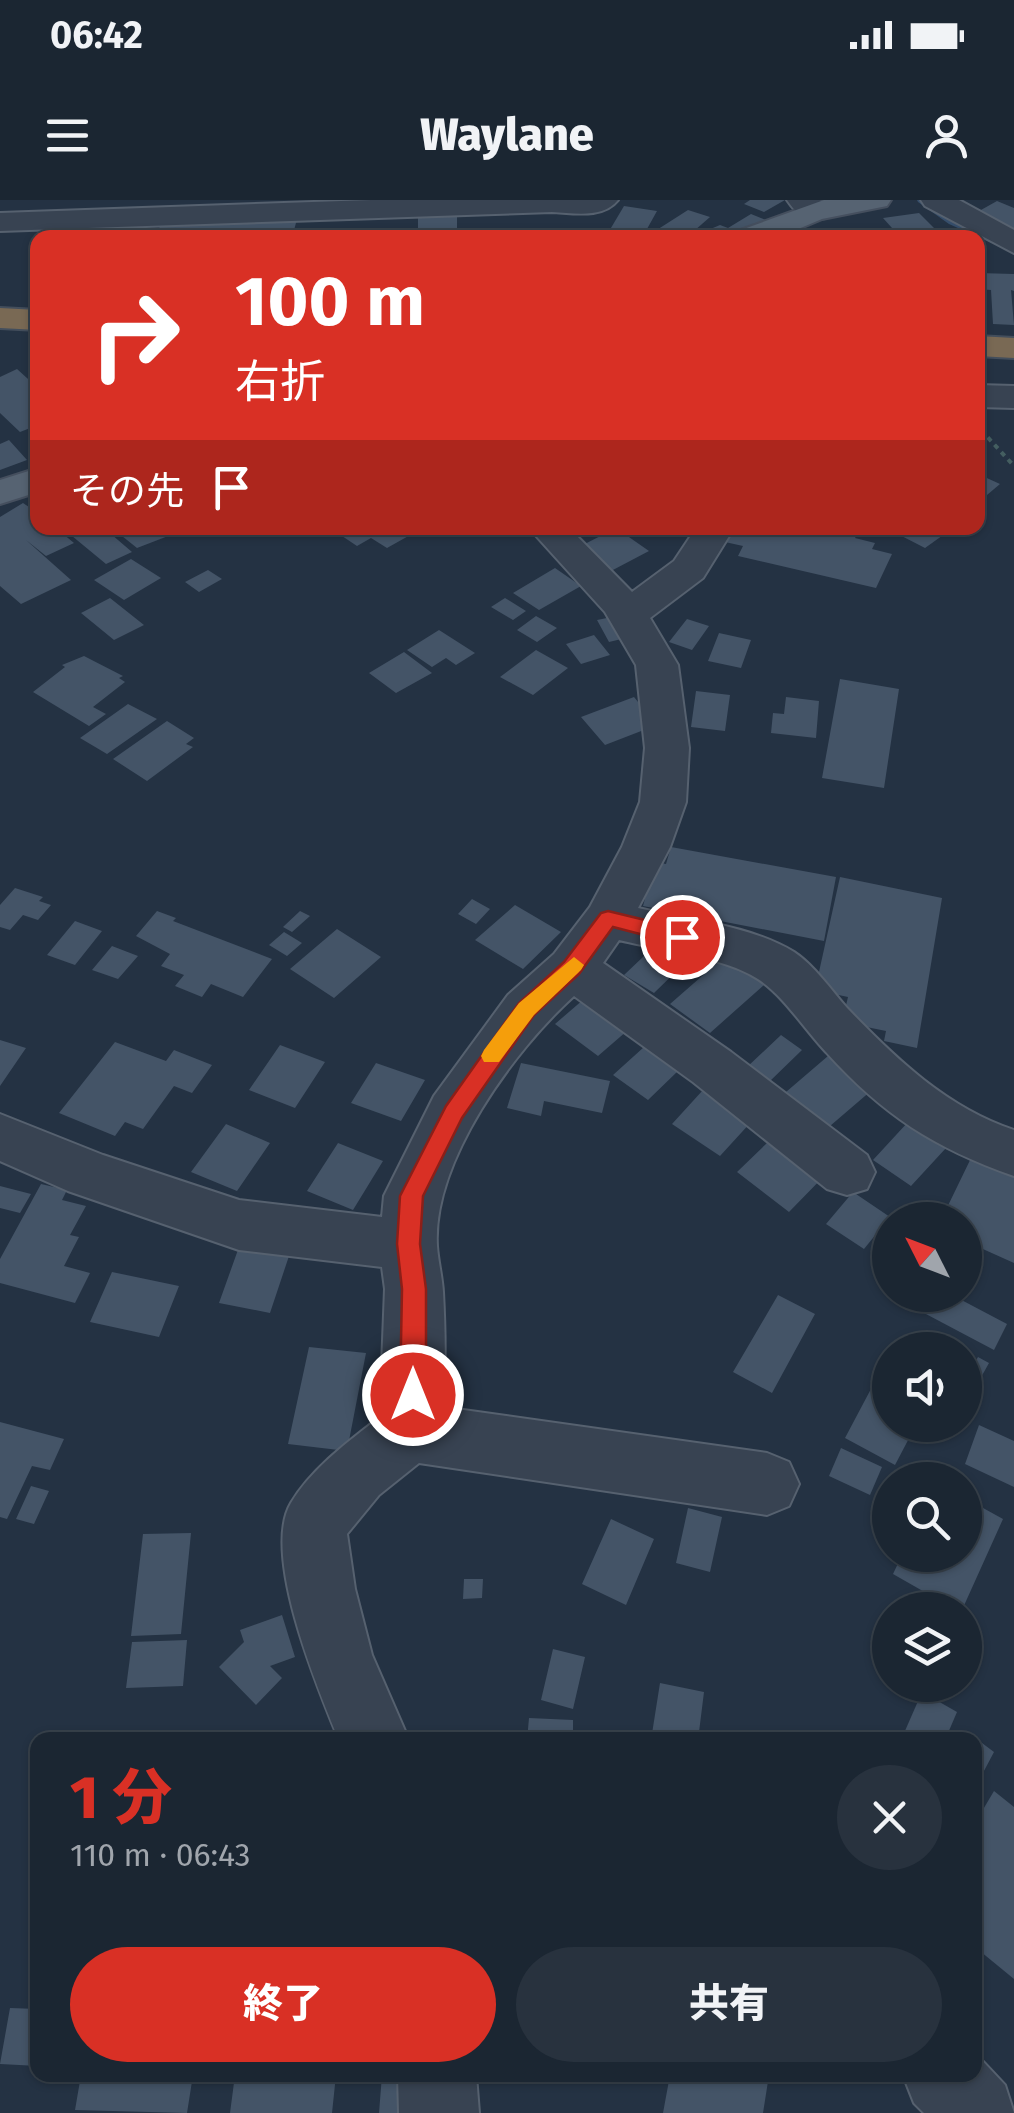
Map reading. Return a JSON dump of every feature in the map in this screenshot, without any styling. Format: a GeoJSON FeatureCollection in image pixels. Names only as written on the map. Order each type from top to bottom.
{"type":"FeatureCollection","features":[{"type":"Feature","properties":{"kind":"highway"},"geometry":{"type":"LineString","coordinates":[[0,318],[30,320]]}},
{"type":"Feature","properties":{"kind":"highway"},"geometry":{"type":"LineString","coordinates":[[0,341],[30,342]]}},
{"type":"Feature","properties":{"kind":"highway"},"geometry":{"type":"LineString","coordinates":[[985,346],[1014,348]]}},
{"type":"Feature","properties":{"kind":"highway"},"geometry":{"type":"LineString","coordinates":[[985,370],[1014,370]]}},
{"type":"Feature","properties":{"kind":"main road"},"geometry":{"type":"LineString","coordinates":[[764,230],[808,206],[876,200]]}},
{"type":"Feature","properties":{"kind":"main road"},"geometry":{"type":"LineString","coordinates":[[0,493],[30,483]]}},
{"type":"Feature","properties":{"kind":"street"},"geometry":{"type":"LineString","coordinates":[[936,200],[1014,242]]}},
{"type":"Feature","properties":{"kind":"street"},"geometry":{"type":"LineString","coordinates":[[0,222],[596,202]]}},
{"type":"Feature","properties":{"kind":"street"},"geometry":{"type":"LineString","coordinates":[[577,230],[596,202]]}},
{"type":"Feature","properties":{"kind":"street"},"geometry":{"type":"LineString","coordinates":[[985,396],[1014,397]]}},
{"type":"Feature","properties":{"kind":"street"},"geometry":{"type":"LineString","coordinates":[[409,1432],[414,1289],[408,1244],[412,1196],[454,1112],[526,1009],[572,968],[608,918],[646,846],[663,802],[668,748],[657,665],[628,615],[585,562],[556,535]]}},
{"type":"Feature","properties":{"kind":"street"},"geometry":{"type":"LineString","coordinates":[[628,615],[690,569],[711,535]]}},
{"type":"Feature","properties":{"kind":"street"},"geometry":{"type":"LineString","coordinates":[[608,918],[756,955],[780,968],[902,1097],[960,1133],[1014,1153]]}},
{"type":"Feature","properties":{"kind":"street"},"geometry":{"type":"LineString","coordinates":[[572,968],[712,1067],[847,1172]]}},
{"type":"Feature","properties":{"kind":"street"},"geometry":{"type":"LineString","coordinates":[[0,1137],[88,1174],[239,1226],[408,1244]]}},
{"type":"Feature","properties":{"kind":"street"},"geometry":{"type":"LineString","coordinates":[[371,1732],[339,1658],[322,1589],[314,1524],[358,1474],[409,1432],[767,1484]]}},
{"type":"Feature","properties":{"kind":"street"},"geometry":{"type":"LineString","coordinates":[[437,2082],[439,2113]]}},
{"type":"Feature","properties":{"kind":"street"},"geometry":{"type":"LineString","coordinates":[[949,2082],[978,2113]]}},
{"type":"Feature","properties":{"kind":"path"},"geometry":{"type":"LineString","coordinates":[[985,434],[1014,466]]}},
{"type":"Feature","properties":{"kind":"building"},"geometry":{"type":"Polygon","coordinates":[[[750,200],[785,200],[764,212],[744,204],[750,200]]]}},
{"type":"Feature","properties":{"kind":"building"},"geometry":{"type":"Polygon","coordinates":[[[997,201],[1014,208],[1014,232],[972,215],[997,201]]]}},
{"type":"Feature","properties":{"kind":"building"},"geometry":{"type":"Polygon","coordinates":[[[624,206],[657,211],[646,230],[610,230],[624,206]]]}},
{"type":"Feature","properties":{"kind":"building"},"geometry":{"type":"Polygon","coordinates":[[[688,210],[710,217],[695,230],[657,230],[688,210]]]}},
{"type":"Feature","properties":{"kind":"building"},"geometry":{"type":"Polygon","coordinates":[[[919,213],[936,230],[894,230],[883,218],[919,213]]]}},
{"type":"Feature","properties":{"kind":"building"},"geometry":{"type":"Polygon","coordinates":[[[751,214],[766,220],[750,230],[708,230],[720,225],[728,228],[751,214]]]}},
{"type":"Feature","properties":{"kind":"building"},"geometry":{"type":"Polygon","coordinates":[[[457,215],[457,230],[418,230],[418,216],[457,215]]]}},
{"type":"Feature","properties":{"kind":"building"},"geometry":{"type":"Polygon","coordinates":[[[297,219],[294,230],[158,230],[161,224],[297,219]]]}},
{"type":"Feature","properties":{"kind":"building"},"geometry":{"type":"Polygon","coordinates":[[[985,273],[1014,274],[1014,325],[993,324],[991,290],[985,290],[985,273]]]}},
{"type":"Feature","properties":{"kind":"building"},"geometry":{"type":"Polygon","coordinates":[[[17,369],[30,381],[30,428],[20,432],[0,413],[0,377],[17,369]]]}},
{"type":"Feature","properties":{"kind":"building"},"geometry":{"type":"Polygon","coordinates":[[[9,440],[27,460],[0,470],[0,444],[9,440]]]}},
{"type":"Feature","properties":{"kind":"building"},"geometry":{"type":"Polygon","coordinates":[[[985,477],[1000,484],[985,494],[985,477]]]}},
{"type":"Feature","properties":{"kind":"building"},"geometry":{"type":"Polygon","coordinates":[[[23,503],[30,508],[30,535],[64,535],[74,543],[46,556],[26,540],[71,580],[21,604],[0,586],[0,517],[23,503]]]}},
{"type":"Feature","properties":{"kind":"building"},"geometry":{"type":"Polygon","coordinates":[[[71,535],[112,535],[132,552],[106,564],[71,535]]]}},
{"type":"Feature","properties":{"kind":"building"},"geometry":{"type":"Polygon","coordinates":[[[121,535],[171,535],[137,548],[121,535]]]}},
{"type":"Feature","properties":{"kind":"building"},"geometry":{"type":"Polygon","coordinates":[[[340,535],[410,535],[387,548],[371,538],[357,546],[340,535]]]}},
{"type":"Feature","properties":{"kind":"building"},"geometry":{"type":"Polygon","coordinates":[[[602,535],[626,535],[649,551],[611,571],[577,548],[602,535]]]}},
{"type":"Feature","properties":{"kind":"building"},"geometry":{"type":"Polygon","coordinates":[[[729,535],[857,535],[855,538],[875,543],[872,549],[892,554],[876,588],[738,556],[743,546],[725,542],[729,535]]]}},
{"type":"Feature","properties":{"kind":"building"},"geometry":{"type":"Polygon","coordinates":[[[900,535],[943,535],[925,548],[900,535]]]}},
{"type":"Feature","properties":{"kind":"building"},"geometry":{"type":"Polygon","coordinates":[[[131,559],[161,578],[124,600],[94,580],[131,559]]]}},
{"type":"Feature","properties":{"kind":"building"},"geometry":{"type":"Polygon","coordinates":[[[555,568],[581,586],[539,610],[513,593],[555,568]]]}},
{"type":"Feature","properties":{"kind":"building"},"geometry":{"type":"Polygon","coordinates":[[[208,570],[222,579],[199,592],[185,582],[208,570]]]}},
{"type":"Feature","properties":{"kind":"building"},"geometry":{"type":"Polygon","coordinates":[[[110,598],[144,625],[114,640],[81,613],[110,598]]]}},
{"type":"Feature","properties":{"kind":"building"},"geometry":{"type":"Polygon","coordinates":[[[505,598],[526,611],[513,620],[491,607],[505,598]]]}},
{"type":"Feature","properties":{"kind":"building"},"geometry":{"type":"Polygon","coordinates":[[[622,615],[634,636],[609,642],[597,620],[622,615]]]}},
{"type":"Feature","properties":{"kind":"building"},"geometry":{"type":"Polygon","coordinates":[[[536,616],[557,628],[537,642],[517,630],[536,616]]]}},
{"type":"Feature","properties":{"kind":"building"},"geometry":{"type":"Polygon","coordinates":[[[687,619],[709,626],[692,650],[669,642],[687,619]]]}},
{"type":"Feature","properties":{"kind":"building"},"geometry":{"type":"Polygon","coordinates":[[[439,630],[475,653],[456,665],[446,658],[432,667],[407,650],[439,630]]]}},
{"type":"Feature","properties":{"kind":"building"},"geometry":{"type":"Polygon","coordinates":[[[719,633],[751,640],[741,668],[708,661],[719,633]]]}},
{"type":"Feature","properties":{"kind":"building"},"geometry":{"type":"Polygon","coordinates":[[[594,635],[610,655],[581,664],[566,644],[594,635]]]}},
{"type":"Feature","properties":{"kind":"building"},"geometry":{"type":"Polygon","coordinates":[[[536,650],[568,668],[533,695],[500,677],[536,650]]]}},
{"type":"Feature","properties":{"kind":"building"},"geometry":{"type":"Polygon","coordinates":[[[404,652],[432,673],[396,693],[369,673],[404,652]]]}},
{"type":"Feature","properties":{"kind":"building"},"geometry":{"type":"Polygon","coordinates":[[[84,656],[123,676],[119,678],[125,682],[93,707],[106,714],[89,726],[33,692],[65,667],[62,665],[84,656]]]}},
{"type":"Feature","properties":{"kind":"building"},"geometry":{"type":"Polygon","coordinates":[[[840,679],[899,689],[884,788],[822,778],[840,679]]]}},
{"type":"Feature","properties":{"kind":"building"},"geometry":{"type":"Polygon","coordinates":[[[696,691],[730,695],[725,731],[691,727],[696,691]]]}},
{"type":"Feature","properties":{"kind":"building"},"geometry":{"type":"Polygon","coordinates":[[[634,697],[643,708],[649,728],[605,745],[581,717],[634,697]]]}},
{"type":"Feature","properties":{"kind":"building"},"geometry":{"type":"Polygon","coordinates":[[[786,697],[819,701],[816,738],[771,733],[773,713],[784,714],[786,697]]]}},
{"type":"Feature","properties":{"kind":"building"},"geometry":{"type":"Polygon","coordinates":[[[128,704],[157,719],[107,754],[80,738],[128,704]]]}},
{"type":"Feature","properties":{"kind":"building"},"geometry":{"type":"Polygon","coordinates":[[[167,721],[194,738],[186,744],[193,747],[147,781],[113,759],[167,721]]]}},
{"type":"Feature","properties":{"kind":"building"},"geometry":{"type":"Polygon","coordinates":[[[671,847],[836,877],[824,941],[643,906],[655,862],[666,864],[671,847]]]}},
{"type":"Feature","properties":{"kind":"building"},"geometry":{"type":"Polygon","coordinates":[[[840,877],[942,898],[917,1048],[884,1041],[886,1031],[842,1022],[848,997],[815,990],[840,877]]]}},
{"type":"Feature","properties":{"kind":"building"},"geometry":{"type":"Polygon","coordinates":[[[15,888],[43,897],[39,901],[51,905],[38,920],[23,915],[10,930],[0,927],[0,905],[15,888]]]}},
{"type":"Feature","properties":{"kind":"building"},"geometry":{"type":"Polygon","coordinates":[[[472,899],[490,909],[476,924],[458,914],[472,899]]]}},
{"type":"Feature","properties":{"kind":"building"},"geometry":{"type":"Polygon","coordinates":[[[515,905],[561,932],[523,969],[475,940],[515,905]]]}},
{"type":"Feature","properties":{"kind":"building"},"geometry":{"type":"Polygon","coordinates":[[[157,911],[176,918],[173,921],[272,959],[243,997],[211,984],[202,997],[175,986],[184,975],[161,966],[170,954],[136,936],[157,911]]]}},
{"type":"Feature","properties":{"kind":"building"},"geometry":{"type":"Polygon","coordinates":[[[300,911],[310,916],[292,932],[283,927],[300,911]]]}},
{"type":"Feature","properties":{"kind":"building"},"geometry":{"type":"Polygon","coordinates":[[[75,921],[102,931],[75,965],[47,955],[75,921]]]}},
{"type":"Feature","properties":{"kind":"building"},"geometry":{"type":"Polygon","coordinates":[[[337,929],[381,957],[334,998],[290,969],[337,929]]]}},
{"type":"Feature","properties":{"kind":"building"},"geometry":{"type":"Polygon","coordinates":[[[284,932],[302,943],[287,956],[269,945],[284,932]]]}},
{"type":"Feature","properties":{"kind":"building"},"geometry":{"type":"Polygon","coordinates":[[[663,938],[692,956],[654,993],[624,975],[663,938]]]}},
{"type":"Feature","properties":{"kind":"building"},"geometry":{"type":"Polygon","coordinates":[[[112,946],[138,956],[118,979],[92,970],[112,946]]]}},
{"type":"Feature","properties":{"kind":"building"},"geometry":{"type":"Polygon","coordinates":[[[725,956],[765,984],[710,1033],[670,1004],[725,956]]]}},
{"type":"Feature","properties":{"kind":"building"},"geometry":{"type":"Polygon","coordinates":[[[591,993],[635,1024],[598,1056],[555,1024],[591,993]]]}},
{"type":"Feature","properties":{"kind":"building"},"geometry":{"type":"Polygon","coordinates":[[[781,1035],[802,1050],[768,1083],[746,1068],[781,1035]]]}},
{"type":"Feature","properties":{"kind":"building"},"geometry":{"type":"Polygon","coordinates":[[[0,1040],[26,1048],[0,1086],[0,1040]]]}},
{"type":"Feature","properties":{"kind":"building"},"geometry":{"type":"Polygon","coordinates":[[[115,1042],[166,1061],[174,1050],[212,1065],[192,1093],[174,1086],[143,1129],[125,1122],[115,1136],[59,1113],[115,1042]]]}},
{"type":"Feature","properties":{"kind":"building"},"geometry":{"type":"Polygon","coordinates":[[[280,1045],[325,1062],[295,1108],[249,1090],[280,1045]]]}},
{"type":"Feature","properties":{"kind":"building"},"geometry":{"type":"Polygon","coordinates":[[[644,1047],[678,1071],[648,1100],[613,1075],[644,1047]]]}},
{"type":"Feature","properties":{"kind":"building"},"geometry":{"type":"Polygon","coordinates":[[[828,1056],[872,1090],[830,1126],[786,1092],[828,1056]]]}},
{"type":"Feature","properties":{"kind":"building"},"geometry":{"type":"Polygon","coordinates":[[[376,1063],[425,1080],[401,1121],[351,1103],[376,1063]]]}},
{"type":"Feature","properties":{"kind":"building"},"geometry":{"type":"Polygon","coordinates":[[[521,1063],[610,1081],[602,1113],[544,1101],[541,1116],[507,1108],[521,1063]]]}},
{"type":"Feature","properties":{"kind":"building"},"geometry":{"type":"Polygon","coordinates":[[[703,1090],[752,1121],[720,1156],[672,1124],[703,1090]]]}},
{"type":"Feature","properties":{"kind":"building"},"geometry":{"type":"Polygon","coordinates":[[[908,1122],[946,1148],[911,1186],[873,1160],[908,1122]]]}},
{"type":"Feature","properties":{"kind":"building"},"geometry":{"type":"Polygon","coordinates":[[[226,1124],[270,1143],[237,1191],[191,1172],[226,1124]]]}},
{"type":"Feature","properties":{"kind":"building"},"geometry":{"type":"Polygon","coordinates":[[[338,1143],[383,1161],[353,1210],[307,1191],[338,1143]]]}},
{"type":"Feature","properties":{"kind":"building"},"geometry":{"type":"Polygon","coordinates":[[[767,1143],[796,1165],[806,1155],[829,1171],[789,1212],[737,1172],[767,1143]]]}},
{"type":"Feature","properties":{"kind":"building"},"geometry":{"type":"Polygon","coordinates":[[[973,1154],[1014,1172],[1014,1263],[982,1249],[982,1202],[950,1202],[973,1154]]]}},
{"type":"Feature","properties":{"kind":"building"},"geometry":{"type":"Polygon","coordinates":[[[41,1184],[67,1190],[62,1200],[86,1206],[70,1235],[79,1237],[64,1266],[90,1273],[75,1303],[0,1283],[0,1259],[41,1184]]]}},
{"type":"Feature","properties":{"kind":"building"},"geometry":{"type":"Polygon","coordinates":[[[0,1186],[31,1194],[20,1213],[0,1208],[0,1186]]]}},
{"type":"Feature","properties":{"kind":"building"},"geometry":{"type":"Polygon","coordinates":[[[853,1192],[872,1205],[872,1239],[864,1249],[826,1224],[853,1192]]]}},
{"type":"Feature","properties":{"kind":"building"},"geometry":{"type":"Polygon","coordinates":[[[239,1247],[289,1256],[270,1313],[219,1303],[239,1247]]]}},
{"type":"Feature","properties":{"kind":"building"},"geometry":{"type":"Polygon","coordinates":[[[112,1272],[179,1286],[159,1337],[90,1322],[112,1272]]]}},
{"type":"Feature","properties":{"kind":"building"},"geometry":{"type":"Polygon","coordinates":[[[778,1295],[815,1314],[772,1393],[733,1372],[778,1295]]]}},
{"type":"Feature","properties":{"kind":"building"},"geometry":{"type":"Polygon","coordinates":[[[982,1311],[1007,1324],[994,1350],[982,1344],[982,1332],[960,1332],[922,1312],[982,1311]]]}},
{"type":"Feature","properties":{"kind":"building"},"geometry":{"type":"Polygon","coordinates":[[[309,1347],[366,1353],[347,1451],[288,1444],[309,1347]]]}},
{"type":"Feature","properties":{"kind":"building"},"geometry":{"type":"Polygon","coordinates":[[[872,1387],[872,1442],[907,1442],[897,1462],[889,1462],[845,1438],[872,1387]]]}},
{"type":"Feature","properties":{"kind":"building"},"geometry":{"type":"Polygon","coordinates":[[[0,1422],[64,1439],[50,1470],[32,1466],[7,1519],[0,1517],[0,1422]]]}},
{"type":"Feature","properties":{"kind":"building"},"geometry":{"type":"Polygon","coordinates":[[[982,1426],[1014,1441],[1014,1487],[982,1472],[982,1462],[966,1462],[973,1442],[982,1442],[982,1426]]]}},
{"type":"Feature","properties":{"kind":"building"},"geometry":{"type":"Polygon","coordinates":[[[841,1448],[872,1462],[872,1490],[870,1495],[829,1476],[841,1448]]]}},
{"type":"Feature","properties":{"kind":"building"},"geometry":{"type":"Polygon","coordinates":[[[31,1486],[49,1491],[34,1524],[16,1519],[31,1486]]]}},
{"type":"Feature","properties":{"kind":"building"},"geometry":{"type":"Polygon","coordinates":[[[982,1507],[1003,1519],[982,1566],[982,1507]]]}},
{"type":"Feature","properties":{"kind":"building"},"geometry":{"type":"Polygon","coordinates":[[[688,1508],[722,1517],[710,1572],[676,1563],[688,1508]]]}},
{"type":"Feature","properties":{"kind":"building"},"geometry":{"type":"Polygon","coordinates":[[[611,1519],[654,1539],[626,1605],[582,1584],[611,1519]]]}},
{"type":"Feature","properties":{"kind":"building"},"geometry":{"type":"Polygon","coordinates":[[[191,1533],[181,1634],[131,1636],[143,1534],[191,1533]]]}},
{"type":"Feature","properties":{"kind":"building"},"geometry":{"type":"Polygon","coordinates":[[[979,1572],[970,1592],[924,1592],[893,1574],[979,1572]]]}},
{"type":"Feature","properties":{"kind":"building"},"geometry":{"type":"Polygon","coordinates":[[[464,1579],[483,1579],[482,1598],[463,1599],[464,1579]]]}},
{"type":"Feature","properties":{"kind":"building"},"geometry":{"type":"Polygon","coordinates":[[[282,1615],[295,1657],[270,1666],[282,1678],[256,1705],[219,1667],[244,1642],[240,1630],[282,1615]]]}},
{"type":"Feature","properties":{"kind":"building"},"geometry":{"type":"Polygon","coordinates":[[[187,1640],[183,1686],[126,1688],[132,1642],[187,1640]]]}},
{"type":"Feature","properties":{"kind":"building"},"geometry":{"type":"Polygon","coordinates":[[[553,1649],[585,1657],[573,1709],[541,1700],[553,1649]]]}},
{"type":"Feature","properties":{"kind":"building"},"geometry":{"type":"Polygon","coordinates":[[[660,1683],[704,1692],[699,1732],[652,1732],[660,1683]]]}},
{"type":"Feature","properties":{"kind":"building"},"geometry":{"type":"Polygon","coordinates":[[[918,1702],[940,1702],[957,1712],[948,1732],[904,1732],[918,1702]]]}},
{"type":"Feature","properties":{"kind":"building"},"geometry":{"type":"Polygon","coordinates":[[[529,1718],[573,1720],[573,1732],[528,1732],[529,1718]]]}},
{"type":"Feature","properties":{"kind":"building"},"geometry":{"type":"Polygon","coordinates":[[[982,1743],[994,1752],[982,1775],[982,1743]]]}},
{"type":"Feature","properties":{"kind":"building"},"geometry":{"type":"Polygon","coordinates":[[[994,1791],[1014,1807],[1014,1979],[982,1953],[982,1811],[994,1791]]]}},
{"type":"Feature","properties":{"kind":"building"},"geometry":{"type":"Polygon","coordinates":[[[10,2008],[30,2009],[30,2066],[0,2064],[10,2008]]]}},
{"type":"Feature","properties":{"kind":"building"},"geometry":{"type":"Polygon","coordinates":[[[80,2082],[192,2082],[187,2113],[75,2110],[80,2082]]]}},
{"type":"Feature","properties":{"kind":"building"},"geometry":{"type":"Polygon","coordinates":[[[234,2082],[335,2082],[332,2113],[230,2113],[234,2082]]]}},
{"type":"Feature","properties":{"kind":"building"},"geometry":{"type":"Polygon","coordinates":[[[381,2082],[407,2082],[404,2113],[379,2113],[381,2082]]]}},
{"type":"Feature","properties":{"kind":"building"},"geometry":{"type":"Polygon","coordinates":[[[669,2082],[768,2082],[763,2113],[663,2113],[669,2082]]]}},
{"type":"Feature","properties":{"kind":"waterway"},"geometry":{"type":"LineString","coordinates":[[920,201],[969,230]]}},
{"type":"Feature","properties":{"kind":"waterway"},"geometry":{"type":"LineString","coordinates":[[985,237],[1014,251]]}},
{"type":"Feature","properties":{"kind":"slow traffic"},"geometry":{"type":"LineString","coordinates":[[492,1056],[526,1009],[574,965]]}},
{"type":"Feature","properties":{"kind":"route"},"geometry":{"type":"LineString","coordinates":[[413,1395],[414,1289],[408,1244],[412,1196],[454,1112],[526,1009],[572,968],[608,918],[682,937]]}}]}
